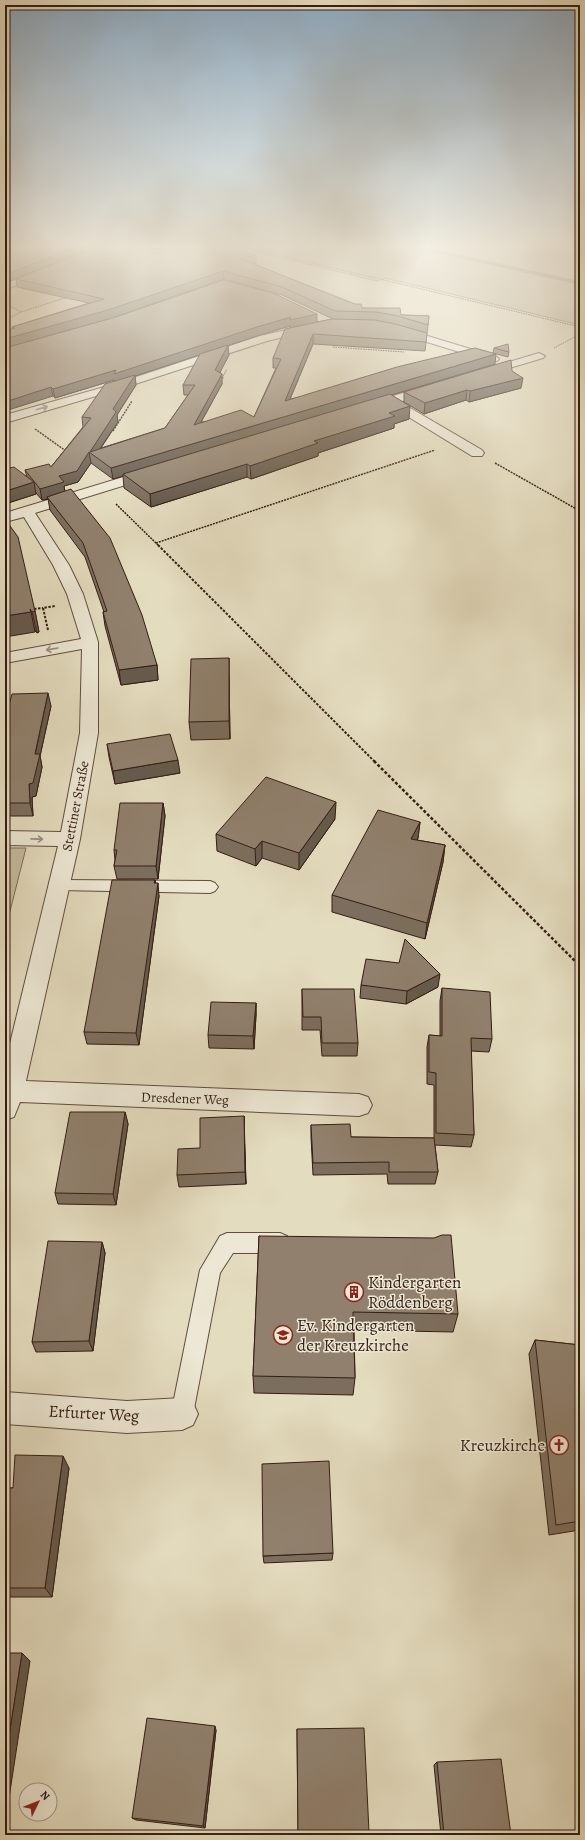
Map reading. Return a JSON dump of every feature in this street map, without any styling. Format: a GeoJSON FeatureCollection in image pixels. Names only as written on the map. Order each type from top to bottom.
{"type":"FeatureCollection","features":[{"type":"Feature","properties":{"kind":"street"},"geometry":{"type":"LineString","coordinates":[[5,419],[119,386],[264,338],[288,333]]}},
{"type":"Feature","properties":{"kind":"street"},"geometry":{"type":"LineString","coordinates":[[405,333],[512,364]]}},
{"type":"Feature","properties":{"kind":"street"},"geometry":{"type":"LineString","coordinates":[[469,377],[539,356]]}},
{"type":"Feature","properties":{"kind":"street"},"geometry":{"type":"LineString","coordinates":[[359,411],[447,384]]}},
{"type":"Feature","properties":{"kind":"street"},"geometry":{"type":"LineString","coordinates":[[390,401],[477,453]]}},
{"type":"Feature","properties":{"kind":"street"},"geometry":{"type":"LineString","coordinates":[[5,518],[167,468]]}},
{"type":"Feature","properties":{"kind":"street","name":"Stettiner Straße"},"geometry":{"type":"LineString","coordinates":[[8,1100],[70,839],[89,733],[90,642],[75,594],[64,571],[27,511]]}},
{"type":"Feature","properties":{"kind":"street"},"geometry":{"type":"LineString","coordinates":[[5,658],[90,642]]}},
{"type":"Feature","properties":{"kind":"street"},"geometry":{"type":"LineString","coordinates":[[5,838],[70,839]]}},
{"type":"Feature","properties":{"kind":"street","name":"Dresdener Weg"},"geometry":{"type":"LineString","coordinates":[[8,1100],[359,1105]]}},
{"type":"Feature","properties":{"kind":"street","name":"Erfurter Weg"},"geometry":{"type":"LineString","coordinates":[[5,1408],[127,1417],[182,1414]]}},
{"type":"Feature","properties":{"kind":"lane"},"geometry":{"type":"LineString","coordinates":[[59,885],[210,887]]}},
{"type":"Feature","properties":{"kind":"lane"},"geometry":{"type":"LineString","coordinates":[[182,1414],[210,1270],[227,1243],[297,1244]]}},
{"type":"Feature","properties":{"kind":"path"},"geometry":{"type":"LineString","coordinates":[[539,356],[580,334]]}},
{"type":"Feature","properties":{"kind":"path"},"geometry":{"type":"LineString","coordinates":[[333,347],[407,352],[429,340]]}},
{"type":"Feature","properties":{"kind":"path"},"geometry":{"type":"LineString","coordinates":[[113,431],[135,396],[119,386]]}},
{"type":"Feature","properties":{"kind":"path"},"geometry":{"type":"LineString","coordinates":[[16,415],[66,451]]}},
{"type":"Feature","properties":{"kind":"path"},"geometry":{"type":"LineString","coordinates":[[156,543],[460,442]]}},
{"type":"Feature","properties":{"kind":"path"},"geometry":{"type":"LineString","coordinates":[[477,453],[580,511]]}},
{"type":"Feature","properties":{"kind":"path"},"geometry":{"type":"LineString","coordinates":[[106,486],[111,499],[580,966]]}},
{"type":"Feature","properties":{"kind":"path"},"geometry":{"type":"LineString","coordinates":[[34,609],[62,605]]}},
{"type":"Feature","properties":{"kind":"path"},"geometry":{"type":"LineString","coordinates":[[43,608],[49,632]]}},
{"type":"Feature","properties":{"kind":"shaded area"},"geometry":{"type":"Polygon","coordinates":[[[5,848],[26,848],[5,931],[5,848]]]}},
{"type":"Feature","properties":{"kind":"building"},"geometry":{"type":"Polygon","coordinates":[[[5,333],[27,333],[5,339],[5,333]]]}},
{"type":"Feature","properties":{"kind":"building"},"geometry":{"type":"Polygon","coordinates":[[[59,333],[239,333],[114,374],[116,370],[53,389],[51,387],[5,402],[5,348],[59,333]]]}},
{"type":"Feature","properties":{"kind":"building"},"geometry":{"type":"Polygon","coordinates":[[[283,333],[427,333],[426,342],[313,334],[285,401],[397,367],[475,348],[496,354],[111,468],[89,452],[77,471],[59,476],[64,482],[40,489],[25,470],[49,464],[51,467],[91,418],[82,417],[105,384],[135,375],[113,409],[116,412],[90,452],[165,428],[195,385],[183,385],[200,354],[228,345],[215,370],[222,374],[194,425],[241,410],[254,417],[281,359],[273,358],[283,333]]]}},
{"type":"Feature","properties":{"kind":"building"},"geometry":{"type":"Polygon","coordinates":[[[508,344],[509,352],[494,348],[508,344]]]}},
{"type":"Feature","properties":{"kind":"building"},"geometry":{"type":"Polygon","coordinates":[[[511,360],[512,371],[523,378],[470,391],[467,390],[425,403],[404,392],[511,360]]]}},
{"type":"Feature","properties":{"kind":"building"},"geometry":{"type":"Polygon","coordinates":[[[390,394],[410,406],[389,413],[395,416],[314,441],[318,443],[250,466],[247,464],[150,494],[123,474],[390,394]]]}},
{"type":"Feature","properties":{"kind":"building"},"geometry":{"type":"Polygon","coordinates":[[[14,467],[34,482],[5,491],[5,469],[14,467]]]}},
{"type":"Feature","properties":{"kind":"building"},"geometry":{"type":"Polygon","coordinates":[[[71,489],[110,538],[142,615],[157,665],[119,670],[103,612],[107,611],[83,543],[47,497],[71,489]]]}},
{"type":"Feature","properties":{"kind":"building"},"geometry":{"type":"Polygon","coordinates":[[[5,519],[18,537],[35,611],[32,612],[30,609],[31,612],[5,616],[5,519]]]}},
{"type":"Feature","properties":{"kind":"building"},"geometry":{"type":"Polygon","coordinates":[[[229,658],[229,721],[189,722],[191,659],[229,658]]]}},
{"type":"Feature","properties":{"kind":"building"},"geometry":{"type":"Polygon","coordinates":[[[48,693],[35,754],[40,754],[33,783],[29,784],[30,803],[5,803],[5,719],[12,694],[48,693]]]}},
{"type":"Feature","properties":{"kind":"building"},"geometry":{"type":"Polygon","coordinates":[[[170,734],[178,760],[113,771],[107,744],[170,734]]]}},
{"type":"Feature","properties":{"kind":"building"},"geometry":{"type":"Polygon","coordinates":[[[266,777],[336,802],[299,853],[262,841],[255,849],[216,834],[266,777]]]}},
{"type":"Feature","properties":{"kind":"building"},"geometry":{"type":"Polygon","coordinates":[[[120,803],[163,803],[156,866],[114,866],[117,850],[114,850],[120,803]]]}},
{"type":"Feature","properties":{"kind":"building"},"geometry":{"type":"Polygon","coordinates":[[[378,810],[420,822],[411,839],[445,845],[427,923],[332,895],[378,810]]]}},
{"type":"Feature","properties":{"kind":"building"},"geometry":{"type":"Polygon","coordinates":[[[112,880],[155,880],[154,883],[158,883],[136,1033],[84,1032],[112,880]]]}},
{"type":"Feature","properties":{"kind":"building"},"geometry":{"type":"Polygon","coordinates":[[[405,939],[440,974],[407,991],[361,985],[366,959],[399,963],[405,939]]]}},
{"type":"Feature","properties":{"kind":"building"},"geometry":{"type":"Polygon","coordinates":[[[442,988],[490,992],[492,1039],[471,1038],[474,1135],[436,1133],[436,1073],[429,1072],[429,1035],[442,1036],[442,988]]]}},
{"type":"Feature","properties":{"kind":"building"},"geometry":{"type":"Polygon","coordinates":[[[302,989],[354,989],[358,1043],[322,1043],[321,1017],[303,1017],[302,989]]]}},
{"type":"Feature","properties":{"kind":"building"},"geometry":{"type":"Polygon","coordinates":[[[211,1002],[256,1003],[253,1036],[208,1035],[211,1002]]]}},
{"type":"Feature","properties":{"kind":"building"},"geometry":{"type":"Polygon","coordinates":[[[70,1112],[125,1112],[113,1194],[55,1193],[70,1112]]]}},
{"type":"Feature","properties":{"kind":"building"},"geometry":{"type":"Polygon","coordinates":[[[244,1116],[245,1172],[177,1175],[178,1149],[200,1148],[200,1118],[244,1116]]]}},
{"type":"Feature","properties":{"kind":"building"},"geometry":{"type":"Polygon","coordinates":[[[350,1124],[351,1137],[434,1138],[438,1172],[389,1172],[389,1162],[313,1163],[311,1125],[350,1124]]]}},
{"type":"Feature","properties":{"kind":"building","name":"Kindergarten Röddenberg"},"geometry":{"type":"Polygon","coordinates":[[[442,1235],[451,1235],[458,1314],[353,1312],[355,1378],[253,1376],[259,1236],[434,1238],[442,1235]]]}},
{"type":"Feature","properties":{"kind":"building"},"geometry":{"type":"Polygon","coordinates":[[[48,1241],[102,1242],[89,1341],[32,1342],[48,1241]]]}},
{"type":"Feature","properties":{"kind":"building","name":"Kreuzkirche"},"geometry":{"type":"Polygon","coordinates":[[[535,1340],[580,1345],[580,1521],[556,1525],[535,1340]]]}},
{"type":"Feature","properties":{"kind":"building"},"geometry":{"type":"Polygon","coordinates":[[[15,1455],[63,1456],[45,1588],[5,1588],[5,1488],[13,1488],[15,1455]]]}},
{"type":"Feature","properties":{"kind":"building"},"geometry":{"type":"Polygon","coordinates":[[[329,1461],[333,1553],[263,1556],[262,1464],[329,1461]]]}},
{"type":"Feature","properties":{"kind":"building"},"geometry":{"type":"Polygon","coordinates":[[[5,1653],[22,1653],[5,1761],[5,1653]]]}},
{"type":"Feature","properties":{"kind":"building"},"geometry":{"type":"Polygon","coordinates":[[[147,1718],[215,1726],[203,1826],[132,1818],[147,1718]]]}},
{"type":"Feature","properties":{"kind":"building"},"geometry":{"type":"Polygon","coordinates":[[[364,1728],[369,1832],[298,1833],[297,1729],[364,1728]]]}},
{"type":"Feature","properties":{"kind":"building"},"geometry":{"type":"Polygon","coordinates":[[[501,1759],[511,1835],[444,1835],[437,1762],[501,1759]]]}},
{"type":"Feature","properties":{"kind":"place","name":"Kindergarten Röddenberg"},"geometry":{"type":"Point","coordinates":[354,1292]}},
{"type":"Feature","properties":{"kind":"place","name":"Ev. Kindergarten der Kreuzkirche"},"geometry":{"type":"Point","coordinates":[283,1335]}},
{"type":"Feature","properties":{"kind":"place","name":"Kreuzkirche"},"geometry":{"type":"Point","coordinates":[559,1445]}}]}
